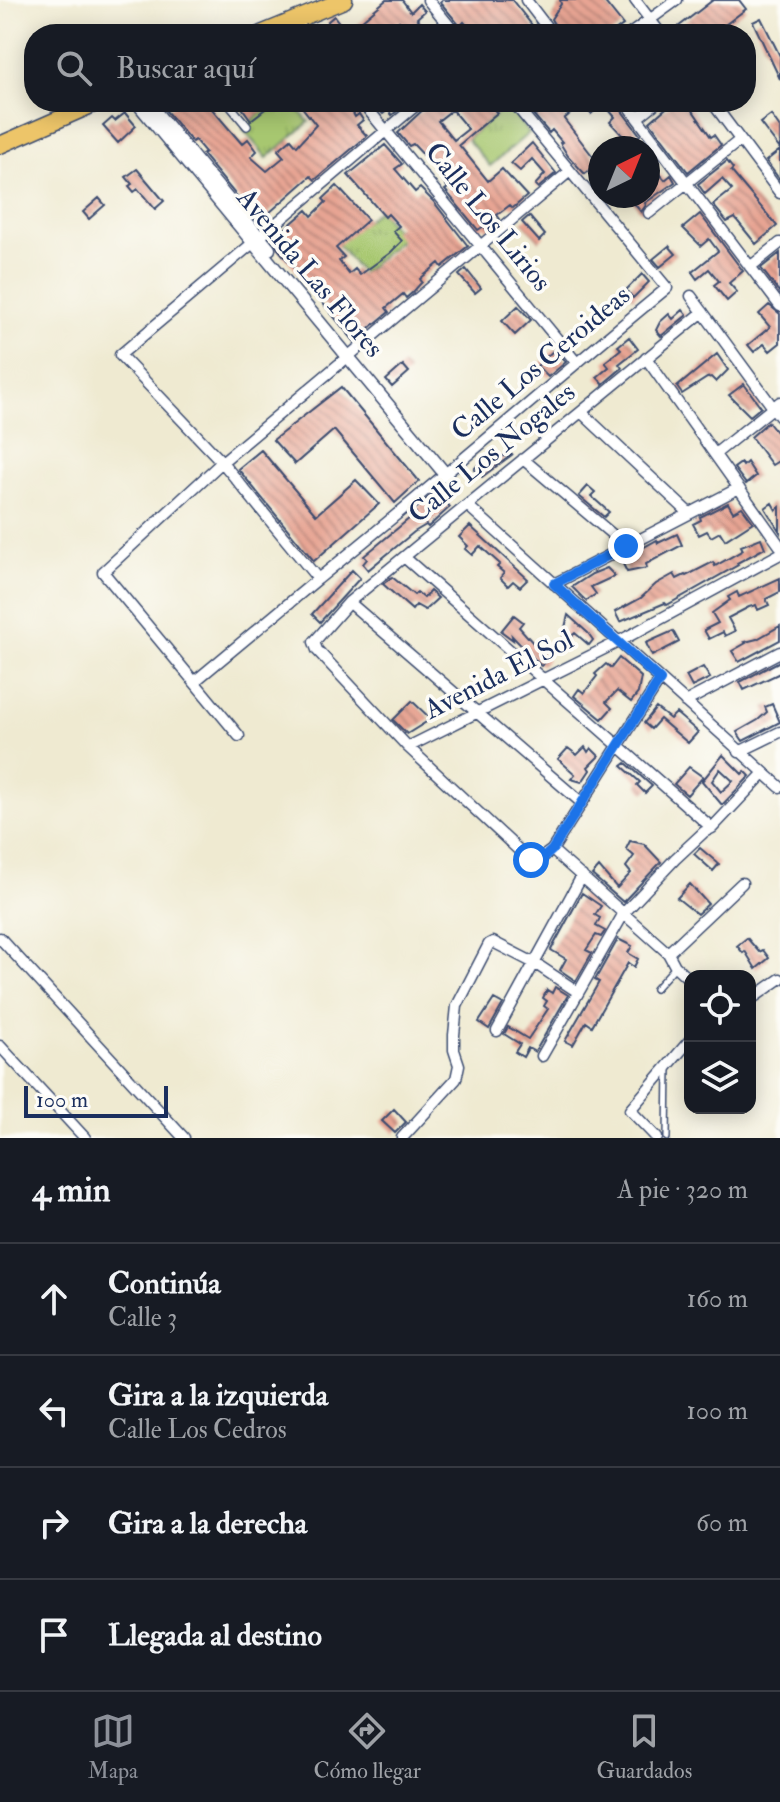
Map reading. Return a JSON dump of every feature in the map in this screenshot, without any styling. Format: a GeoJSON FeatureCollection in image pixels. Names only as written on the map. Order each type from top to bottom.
{"type":"FeatureCollection","features":[{"type":"Feature","properties":{"kind":"main road"},"geometry":{"type":"LineString","coordinates":[[285,24],[344,0]]}},
{"type":"Feature","properties":{"kind":"main road"},"geometry":{"type":"LineString","coordinates":[[0,145],[75,112]]}},
{"type":"Feature","properties":{"kind":"street"},"geometry":{"type":"LineString","coordinates":[[428,0],[448,24]]}},
{"type":"Feature","properties":{"kind":"street"},"geometry":{"type":"LineString","coordinates":[[526,0],[544,24]]}},
{"type":"Feature","properties":{"kind":"street"},"geometry":{"type":"LineString","coordinates":[[635,0],[654,24]]}},
{"type":"Feature","properties":{"kind":"street"},"geometry":{"type":"LineString","coordinates":[[643,24],[677,0]]}},
{"type":"Feature","properties":{"kind":"street"},"geometry":{"type":"LineString","coordinates":[[295,20],[298,24]]}},
{"type":"Feature","properties":{"kind":"street","name":"Avenida Las Flores"},"geometry":{"type":"LineString","coordinates":[[150,112],[449,473]]}},
{"type":"Feature","properties":{"kind":"street"},"geometry":{"type":"LineString","coordinates":[[235,112],[247,126]]}},
{"type":"Feature","properties":{"kind":"street","name":"Calle Los Lirios"},"geometry":{"type":"LineString","coordinates":[[370,112],[576,362]]}},
{"type":"Feature","properties":{"kind":"street"},"geometry":{"type":"LineString","coordinates":[[318,579],[222,462],[120,355],[408,112]]}},
{"type":"Feature","properties":{"kind":"street"},"geometry":{"type":"LineString","coordinates":[[239,736],[103,572],[222,462],[570,171],[521,112]]}},
{"type":"Feature","properties":{"kind":"street"},"geometry":{"type":"LineString","coordinates":[[632,112],[780,306]]}},
{"type":"Feature","properties":{"kind":"street"},"geometry":{"type":"LineString","coordinates":[[637,118],[644,112]]}},
{"type":"Feature","properties":{"kind":"street"},"geometry":{"type":"LineString","coordinates":[[719,112],[780,193]]}},
{"type":"Feature","properties":{"kind":"street"},"geometry":{"type":"LineString","coordinates":[[649,213],[740,140]]}},
{"type":"Feature","properties":{"kind":"street","name":"Calle Los Ceroideas"},"geometry":{"type":"LineString","coordinates":[[194,682],[449,473],[576,362],[667,288],[570,171]]}},
{"type":"Feature","properties":{"kind":"street"},"geometry":{"type":"LineString","coordinates":[[750,267],[780,243]]}},
{"type":"Feature","properties":{"kind":"street"},"geometry":{"type":"LineString","coordinates":[[691,296],[778,409],[715,454]]}},
{"type":"Feature","properties":{"kind":"street","name":"Calle Los Nogales"},"geometry":{"type":"LineString","coordinates":[[408,747],[317,650],[314,642],[317,637],[349,602],[703,312]]}},
{"type":"Feature","properties":{"kind":"street"},"geometry":{"type":"LineString","coordinates":[[646,358],[780,546]]}},
{"type":"Feature","properties":{"kind":"street"},"geometry":{"type":"LineString","coordinates":[[581,412],[689,513]]}},
{"type":"Feature","properties":{"kind":"street"},"geometry":{"type":"LineString","coordinates":[[523,459],[626,546]]}},
{"type":"Feature","properties":{"kind":"street"},"geometry":{"type":"LineString","coordinates":[[554,584],[739,488]]}},
{"type":"Feature","properties":{"kind":"street"},"geometry":{"type":"LineString","coordinates":[[467,505],[780,787]]}},
{"type":"Feature","properties":{"kind":"street","name":"Avenida El Sol"},"geometry":{"type":"LineString","coordinates":[[408,747],[545,680],[780,554]]}},
{"type":"Feature","properties":{"kind":"street"},"geometry":{"type":"LineString","coordinates":[[404,557],[712,828]]}},
{"type":"Feature","properties":{"kind":"street"},"geometry":{"type":"LineString","coordinates":[[349,602],[582,803]]}},
{"type":"Feature","properties":{"kind":"street"},"geometry":{"type":"LineString","coordinates":[[685,702],[780,652]]}},
{"type":"Feature","properties":{"kind":"street"},"geometry":{"type":"LineString","coordinates":[[408,747],[531,860],[541,860],[552,850],[660,680]]}},
{"type":"Feature","properties":{"kind":"street"},"geometry":{"type":"LineString","coordinates":[[739,752],[780,732]]}},
{"type":"Feature","properties":{"kind":"street"},"geometry":{"type":"LineString","coordinates":[[542,1056],[624,913],[763,774]]}},
{"type":"Feature","properties":{"kind":"street"},"geometry":{"type":"LineString","coordinates":[[552,850],[668,953],[684,974]]}},
{"type":"Feature","properties":{"kind":"street"},"geometry":{"type":"LineString","coordinates":[[497,1031],[582,876]]}},
{"type":"Feature","properties":{"kind":"street"},"geometry":{"type":"LineString","coordinates":[[668,953],[742,883]]}},
{"type":"Feature","properties":{"kind":"street"},"geometry":{"type":"LineString","coordinates":[[0,938],[184,1138]]}},
{"type":"Feature","properties":{"kind":"street"},"geometry":{"type":"LineString","coordinates":[[402,1138],[456,1079],[459,1065],[454,1050],[457,1006],[489,944],[493,942],[536,964],[578,992]]}},
{"type":"Feature","properties":{"kind":"street"},"geometry":{"type":"LineString","coordinates":[[756,996],[780,979]]}},
{"type":"Feature","properties":{"kind":"street"},"geometry":{"type":"LineString","coordinates":[[657,1138],[630,1112],[631,1107],[688,1042]]}},
{"type":"Feature","properties":{"kind":"street"},"geometry":{"type":"LineString","coordinates":[[0,1046],[85,1138]]}},
{"type":"Feature","properties":{"kind":"lane"},"geometry":{"type":"LineString","coordinates":[[655,989],[675,966]]}},
{"type":"Feature","properties":{"kind":"lane"},"geometry":{"type":"LineString","coordinates":[[667,1138],[668,1065]]}},
{"type":"Feature","properties":{"kind":"green space"},"geometry":{"type":"Polygon","coordinates":[[[262,112],[300,112],[309,122],[267,158],[243,129],[262,112]]]}},
{"type":"Feature","properties":{"kind":"green space"},"geometry":{"type":"Polygon","coordinates":[[[499,112],[511,112],[529,133],[490,166],[467,139],[499,112]]]}},
{"type":"Feature","properties":{"kind":"green space"},"geometry":{"type":"Polygon","coordinates":[[[379,210],[403,238],[362,273],[337,244],[379,210]]]}},
{"type":"Feature","properties":{"kind":"building"},"geometry":{"type":"Polygon","coordinates":[[[386,0],[402,0],[411,12],[419,4],[425,11],[417,18],[422,24],[402,24],[399,21],[396,24],[358,24],[386,0]]]}},
{"type":"Feature","properties":{"kind":"building"},"geometry":{"type":"Polygon","coordinates":[[[512,0],[531,24],[458,24],[440,2],[512,0]]]}},
{"type":"Feature","properties":{"kind":"building"},"geometry":{"type":"Polygon","coordinates":[[[560,0],[603,0],[622,24],[554,24],[551,19],[561,4],[560,0]]]}},
{"type":"Feature","properties":{"kind":"building"},"geometry":{"type":"Polygon","coordinates":[[[713,0],[739,0],[746,9],[726,24],[682,24],[713,0]]]}},
{"type":"Feature","properties":{"kind":"building"},"geometry":{"type":"Polygon","coordinates":[[[334,16],[340,24],[328,24],[334,16]]]}},
{"type":"Feature","properties":{"kind":"building"},"geometry":{"type":"Polygon","coordinates":[[[761,18],[780,56],[780,79],[756,24],[753,22],[761,18]]]}},
{"type":"Feature","properties":{"kind":"building"},"geometry":{"type":"Polygon","coordinates":[[[167,112],[215,112],[242,144],[248,139],[257,151],[251,157],[267,171],[284,157],[278,150],[291,139],[297,146],[316,125],[306,112],[352,112],[355,117],[359,114],[363,120],[357,125],[367,136],[315,180],[311,176],[269,213],[272,216],[265,222],[261,217],[257,221],[202,154],[205,152],[195,140],[192,142],[167,112]]]}},
{"type":"Feature","properties":{"kind":"building"},"geometry":{"type":"Polygon","coordinates":[[[245,112],[261,112],[251,120],[245,112]]]}},
{"type":"Feature","properties":{"kind":"building"},"geometry":{"type":"Polygon","coordinates":[[[421,112],[449,112],[438,121],[454,140],[468,129],[454,112],[496,112],[459,145],[488,181],[502,169],[527,196],[513,208],[510,205],[497,215],[500,219],[487,230],[484,226],[478,230],[445,190],[448,188],[429,161],[398,133],[421,112]]]}},
{"type":"Feature","properties":{"kind":"building"},"geometry":{"type":"Polygon","coordinates":[[[535,112],[572,112],[564,119],[588,150],[588,171],[585,174],[568,156],[552,130],[549,133],[533,114],[535,112]]]}},
{"type":"Feature","properties":{"kind":"building"},"geometry":{"type":"Polygon","coordinates":[[[611,112],[623,112],[640,135],[623,136],[610,122],[615,117],[611,112]]]}},
{"type":"Feature","properties":{"kind":"building"},"geometry":{"type":"Polygon","coordinates":[[[662,112],[694,112],[711,137],[714,135],[721,145],[688,172],[650,122],[662,112]]]}},
{"type":"Feature","properties":{"kind":"building"},"geometry":{"type":"Polygon","coordinates":[[[125,113],[136,126],[118,143],[103,126],[125,113]]]}},
{"type":"Feature","properties":{"kind":"building"},"geometry":{"type":"Polygon","coordinates":[[[771,115],[780,128],[780,149],[760,123],[771,115]]]}},
{"type":"Feature","properties":{"kind":"building"},"geometry":{"type":"Polygon","coordinates":[[[532,143],[556,173],[538,188],[535,185],[545,174],[532,159],[520,171],[511,163],[532,143]]]}},
{"type":"Feature","properties":{"kind":"building"},"geometry":{"type":"Polygon","coordinates":[[[385,145],[402,164],[395,169],[415,192],[420,188],[433,201],[468,246],[442,267],[439,263],[420,279],[422,282],[413,292],[406,298],[403,294],[386,308],[389,312],[354,341],[273,239],[307,210],[312,216],[326,202],[323,199],[337,186],[368,220],[336,248],[344,257],[339,261],[349,274],[355,269],[360,275],[390,253],[402,241],[393,231],[399,226],[388,214],[385,217],[348,175],[385,145]]]}},
{"type":"Feature","properties":{"kind":"building"},"geometry":{"type":"Polygon","coordinates":[[[780,150],[780,180],[766,161],[780,150]]]}},
{"type":"Feature","properties":{"kind":"building"},"geometry":{"type":"Polygon","coordinates":[[[727,161],[733,169],[731,171],[777,226],[756,244],[735,218],[727,222],[713,205],[732,190],[722,179],[705,194],[698,184],[727,161]]]}},
{"type":"Feature","properties":{"kind":"building"},"geometry":{"type":"Polygon","coordinates":[[[137,169],[164,201],[155,209],[138,189],[134,192],[129,186],[132,184],[126,177],[137,169]]]}},
{"type":"Feature","properties":{"kind":"building"},"geometry":{"type":"Polygon","coordinates":[[[660,174],[665,180],[671,175],[675,182],[660,192],[660,174]]]}},
{"type":"Feature","properties":{"kind":"building"},"geometry":{"type":"Polygon","coordinates":[[[99,198],[105,205],[89,219],[83,212],[99,198]]]}},
{"type":"Feature","properties":{"kind":"building"},"geometry":{"type":"Polygon","coordinates":[[[700,214],[743,271],[729,283],[737,292],[727,301],[714,285],[719,281],[709,269],[697,279],[692,272],[718,251],[709,239],[701,246],[683,228],[700,214]]]}},
{"type":"Feature","properties":{"kind":"building"},"geometry":{"type":"Polygon","coordinates":[[[529,216],[545,235],[539,241],[522,222],[529,216]]]}},
{"type":"Feature","properties":{"kind":"building"},"geometry":{"type":"Polygon","coordinates":[[[669,246],[676,254],[660,267],[653,259],[669,246]]]}},
{"type":"Feature","properties":{"kind":"building"},"geometry":{"type":"Polygon","coordinates":[[[780,253],[780,293],[761,268],[780,253]]]}},
{"type":"Feature","properties":{"kind":"building"},"geometry":{"type":"Polygon","coordinates":[[[466,269],[481,288],[475,293],[459,275],[466,269]]]}},
{"type":"Feature","properties":{"kind":"building"},"geometry":{"type":"Polygon","coordinates":[[[642,274],[649,282],[633,298],[626,290],[642,274]]]}},
{"type":"Feature","properties":{"kind":"building"},"geometry":{"type":"Polygon","coordinates":[[[769,305],[780,314],[780,343],[770,351],[764,344],[754,352],[748,345],[770,327],[759,314],[769,305]]]}},
{"type":"Feature","properties":{"kind":"building"},"geometry":{"type":"Polygon","coordinates":[[[518,306],[531,320],[515,335],[502,321],[518,306]]]}},
{"type":"Feature","properties":{"kind":"building"},"geometry":{"type":"Polygon","coordinates":[[[683,310],[687,315],[661,336],[656,330],[660,322],[669,314],[673,319],[683,310]]]}},
{"type":"Feature","properties":{"kind":"building"},"geometry":{"type":"Polygon","coordinates":[[[629,337],[638,349],[619,364],[622,368],[603,384],[597,377],[609,367],[605,362],[621,349],[618,346],[629,337]]]}},
{"type":"Feature","properties":{"kind":"building"},"geometry":{"type":"Polygon","coordinates":[[[555,349],[566,362],[548,377],[537,366],[555,349]]]}},
{"type":"Feature","properties":{"kind":"building"},"geometry":{"type":"Polygon","coordinates":[[[717,354],[728,370],[716,382],[711,377],[707,378],[682,394],[677,387],[717,354]]]}},
{"type":"Feature","properties":{"kind":"building"},"geometry":{"type":"Polygon","coordinates":[[[403,365],[409,372],[392,387],[386,380],[403,365]]]}},
{"type":"Feature","properties":{"kind":"building"},"geometry":{"type":"Polygon","coordinates":[[[744,384],[761,407],[750,416],[729,395],[744,384]]]}},
{"type":"Feature","properties":{"kind":"building"},"geometry":{"type":"Polygon","coordinates":[[[341,387],[419,481],[395,503],[334,430],[295,464],[273,440],[341,387]]]}},
{"type":"Feature","properties":{"kind":"building"},"geometry":{"type":"Polygon","coordinates":[[[768,422],[780,437],[780,460],[772,465],[751,437],[768,422]]]}},
{"type":"Feature","properties":{"kind":"building"},"geometry":{"type":"Polygon","coordinates":[[[261,450],[316,515],[356,480],[379,504],[314,561],[238,469],[261,450]]]}},
{"type":"Feature","properties":{"kind":"building"},"geometry":{"type":"Polygon","coordinates":[[[513,454],[482,477],[474,469],[482,461],[513,454]]]}},
{"type":"Feature","properties":{"kind":"building"},"geometry":{"type":"Polygon","coordinates":[[[747,462],[756,476],[746,484],[734,468],[747,462]]]}},
{"type":"Feature","properties":{"kind":"building"},"geometry":{"type":"Polygon","coordinates":[[[588,486],[595,492],[591,496],[609,512],[604,517],[579,496],[588,486]]]}},
{"type":"Feature","properties":{"kind":"building"},"geometry":{"type":"Polygon","coordinates":[[[437,491],[450,507],[428,527],[426,525],[414,532],[368,570],[363,564],[367,559],[364,556],[416,513],[414,510],[437,491]]]}},
{"type":"Feature","properties":{"kind":"building"},"geometry":{"type":"Polygon","coordinates":[[[728,503],[733,512],[742,507],[753,522],[725,540],[720,532],[711,537],[707,531],[699,535],[693,524],[701,520],[700,517],[728,503]]]}},
{"type":"Feature","properties":{"kind":"building"},"geometry":{"type":"Polygon","coordinates":[[[772,503],[776,510],[780,507],[780,532],[765,508],[772,503]]]}},
{"type":"Feature","properties":{"kind":"building"},"geometry":{"type":"Polygon","coordinates":[[[470,526],[528,579],[520,587],[513,581],[508,586],[500,578],[504,573],[497,567],[500,564],[480,546],[472,555],[465,549],[468,546],[459,537],[470,526]]]}},
{"type":"Feature","properties":{"kind":"building"},"geometry":{"type":"Polygon","coordinates":[[[677,534],[682,545],[646,564],[647,568],[627,572],[622,562],[630,555],[657,540],[658,543],[677,534]]]}},
{"type":"Feature","properties":{"kind":"building"},"geometry":{"type":"Polygon","coordinates":[[[761,538],[765,548],[738,565],[667,605],[665,603],[620,622],[615,612],[641,598],[656,584],[674,574],[677,579],[686,576],[713,562],[715,566],[743,550],[741,546],[761,538]]]}},
{"type":"Feature","properties":{"kind":"building"},"geometry":{"type":"Polygon","coordinates":[[[607,568],[615,576],[591,587],[596,594],[586,601],[572,587],[592,574],[607,568]]]}},
{"type":"Feature","properties":{"kind":"building"},"geometry":{"type":"Polygon","coordinates":[[[352,570],[360,578],[320,622],[312,614],[352,570]]]}},
{"type":"Feature","properties":{"kind":"building"},"geometry":{"type":"Polygon","coordinates":[[[392,577],[414,595],[417,592],[424,598],[430,591],[438,598],[425,610],[416,605],[412,610],[383,584],[392,577]]]}},
{"type":"Feature","properties":{"kind":"building"},"geometry":{"type":"Polygon","coordinates":[[[780,578],[780,592],[766,599],[769,605],[758,610],[756,605],[749,607],[728,618],[735,631],[725,636],[723,632],[709,639],[704,630],[718,623],[712,613],[730,600],[728,597],[737,592],[739,597],[780,578]]]}},
{"type":"Feature","properties":{"kind":"building"},"geometry":{"type":"Polygon","coordinates":[[[514,615],[523,622],[519,627],[548,660],[541,666],[512,636],[513,640],[501,631],[514,615]]]}},
{"type":"Feature","properties":{"kind":"building"},"geometry":{"type":"Polygon","coordinates":[[[568,615],[593,640],[589,645],[575,633],[567,640],[563,636],[568,615]]]}},
{"type":"Feature","properties":{"kind":"building"},"geometry":{"type":"Polygon","coordinates":[[[780,626],[780,640],[739,662],[732,651],[780,626]]]}},
{"type":"Feature","properties":{"kind":"building"},"geometry":{"type":"Polygon","coordinates":[[[673,631],[679,642],[652,656],[646,643],[673,631]]]}},
{"type":"Feature","properties":{"kind":"building"},"geometry":{"type":"Polygon","coordinates":[[[619,658],[641,677],[638,693],[631,702],[617,691],[606,702],[612,708],[602,719],[574,696],[579,689],[584,693],[597,676],[595,674],[606,664],[611,668],[619,658]]]}},
{"type":"Feature","properties":{"kind":"building"},"geometry":{"type":"Polygon","coordinates":[[[780,661],[780,673],[744,690],[740,682],[780,661]]]}},
{"type":"Feature","properties":{"kind":"building"},"geometry":{"type":"Polygon","coordinates":[[[703,667],[710,678],[692,687],[686,676],[703,667]]]}},
{"type":"Feature","properties":{"kind":"building"},"geometry":{"type":"Polygon","coordinates":[[[412,701],[431,719],[407,734],[393,720],[412,701]]]}},
{"type":"Feature","properties":{"kind":"building"},"geometry":{"type":"Polygon","coordinates":[[[772,704],[780,722],[743,741],[737,732],[758,720],[767,712],[765,707],[772,704]]]}},
{"type":"Feature","properties":{"kind":"building"},"geometry":{"type":"Polygon","coordinates":[[[656,708],[670,719],[676,713],[698,732],[688,743],[660,719],[651,729],[644,723],[656,708]]]}},
{"type":"Feature","properties":{"kind":"building"},"geometry":{"type":"Polygon","coordinates":[[[585,747],[588,752],[591,748],[599,756],[588,767],[590,770],[582,782],[571,779],[575,774],[558,759],[568,748],[577,755],[585,747]]]}},
{"type":"Feature","properties":{"kind":"building"},"geometry":{"type":"Polygon","coordinates":[[[723,755],[742,774],[745,771],[750,776],[722,805],[702,781],[723,755]],[[720,769],[712,781],[721,792],[733,781],[720,769]]]}},
{"type":"Feature","properties":{"kind":"building"},"geometry":{"type":"Polygon","coordinates":[[[626,763],[652,786],[645,793],[637,785],[640,782],[622,766],[626,763]]]}},
{"type":"Feature","properties":{"kind":"building"},"geometry":{"type":"Polygon","coordinates":[[[689,767],[703,777],[687,795],[674,784],[689,767]]]}},
{"type":"Feature","properties":{"kind":"building"},"geometry":{"type":"Polygon","coordinates":[[[630,841],[644,844],[661,862],[623,902],[592,875],[599,867],[617,888],[631,873],[626,867],[634,856],[626,849],[630,841]]]}},
{"type":"Feature","properties":{"kind":"building"},"geometry":{"type":"Polygon","coordinates":[[[700,848],[719,864],[713,871],[694,854],[700,848]]]}},
{"type":"Feature","properties":{"kind":"building"},"geometry":{"type":"Polygon","coordinates":[[[690,884],[708,904],[697,914],[677,898],[690,884]]]}},
{"type":"Feature","properties":{"kind":"building"},"geometry":{"type":"Polygon","coordinates":[[[582,893],[601,906],[595,915],[600,918],[596,926],[605,931],[601,937],[596,935],[586,950],[592,953],[576,981],[560,970],[566,959],[551,950],[582,893]]]}},
{"type":"Feature","properties":{"kind":"building"},"geometry":{"type":"Polygon","coordinates":[[[747,938],[769,958],[756,969],[745,951],[743,953],[737,946],[747,938]]]}},
{"type":"Feature","properties":{"kind":"building"},"geometry":{"type":"Polygon","coordinates":[[[618,939],[632,946],[628,953],[638,959],[634,967],[628,963],[592,1026],[586,1022],[573,1045],[565,1041],[599,982],[595,980],[618,939]]]}},
{"type":"Feature","properties":{"kind":"building"},"geometry":{"type":"Polygon","coordinates":[[[555,987],[568,995],[535,1052],[528,1048],[523,1057],[515,1052],[520,1044],[504,1034],[508,1027],[528,1039],[548,1009],[544,1006],[547,1001],[543,998],[547,990],[552,993],[555,987]]]}},
{"type":"Feature","properties":{"kind":"building"},"geometry":{"type":"Polygon","coordinates":[[[494,999],[503,1004],[489,1029],[479,1022],[494,999]]]}},
{"type":"Feature","properties":{"kind":"building"},"geometry":{"type":"Polygon","coordinates":[[[394,1109],[406,1122],[395,1133],[382,1121],[394,1109]]]}},
{"type":"Feature","properties":{"kind":"route"},"geometry":{"type":"LineString","coordinates":[[531,860],[541,860],[552,850],[660,680],[554,584],[626,546]]}}]}
